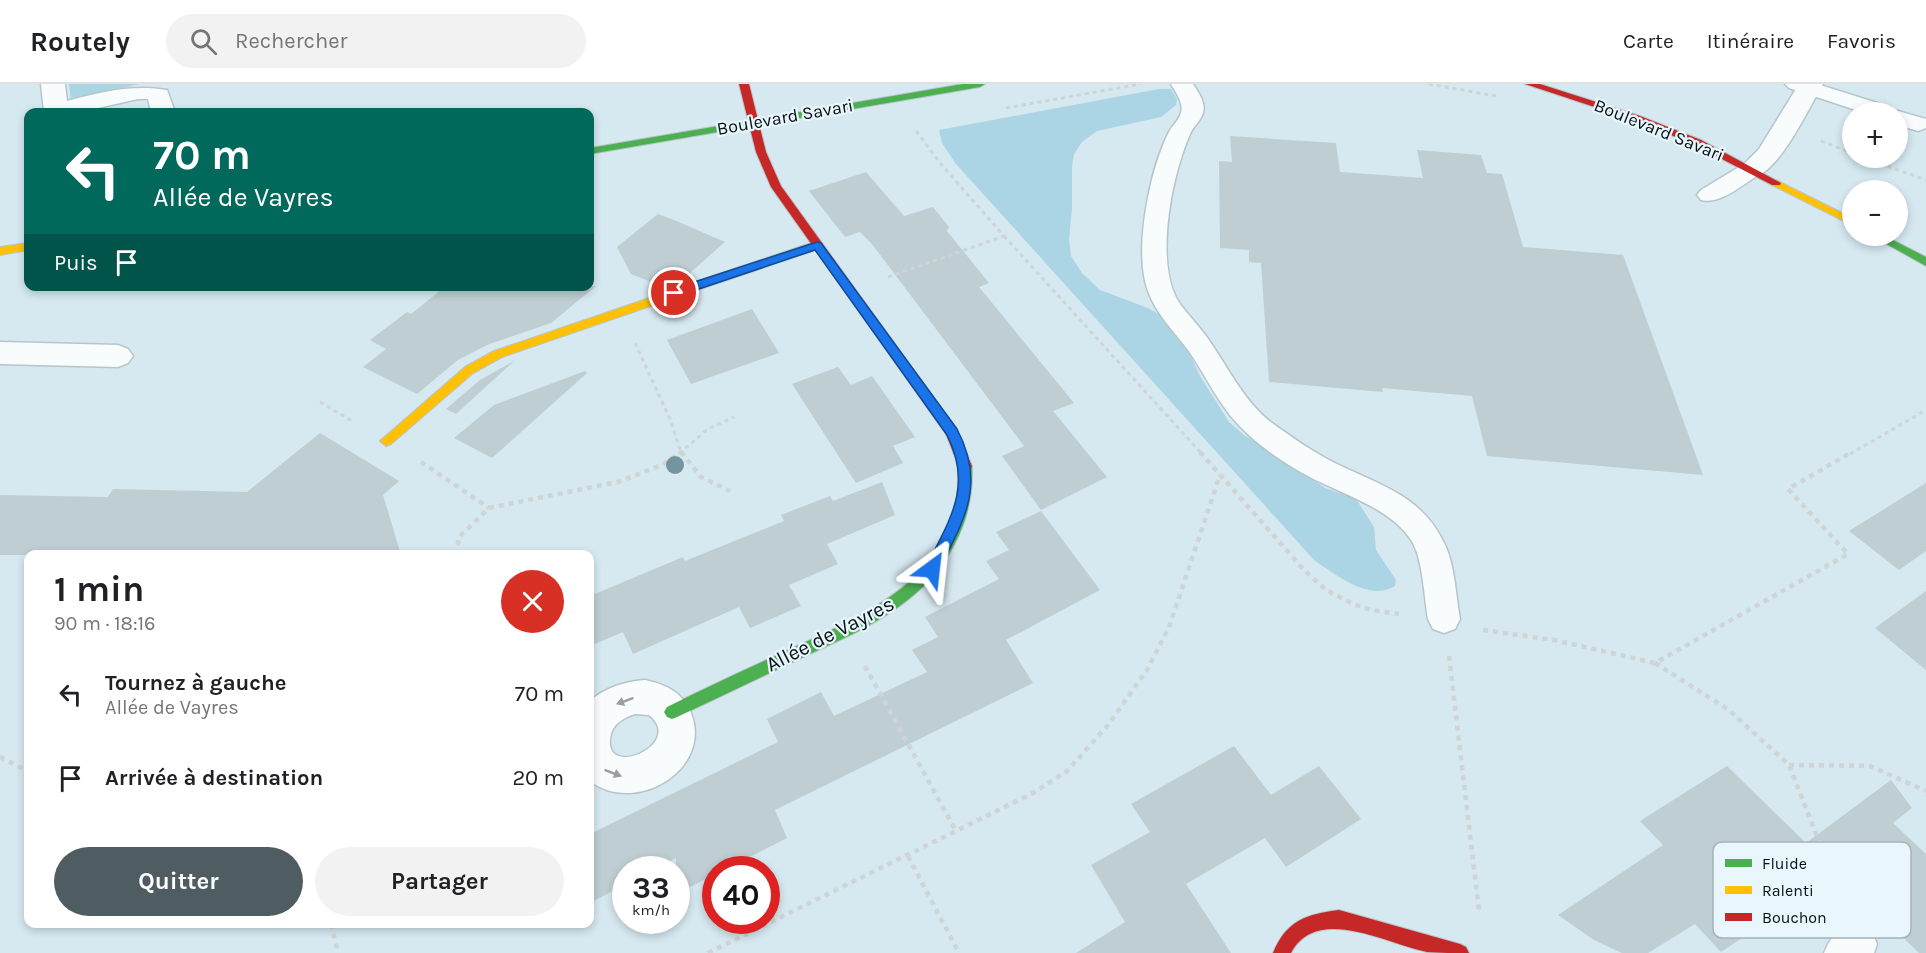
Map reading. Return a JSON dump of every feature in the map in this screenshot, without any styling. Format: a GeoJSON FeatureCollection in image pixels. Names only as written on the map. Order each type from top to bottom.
{"type":"FeatureCollection","features":[{"type":"Feature","properties":{"kind":"street"},"geometry":{"type":"LineString","coordinates":[[53,84],[56,108]]}},
{"type":"Feature","properties":{"kind":"street","name":"Allée de Vayres"},"geometry":{"type":"LineString","coordinates":[[672,712],[844,630],[914,588],[932,569],[958,518],[966,476],[960,447],[952,432],[776,187],[761,152],[744,84]]}},
{"type":"Feature","properties":{"kind":"street","name":"Boulevard Savari"},"geometry":{"type":"LineString","coordinates":[[594,150],[980,84]]}},
{"type":"Feature","properties":{"kind":"street","name":"Boulevard Savari"},"geometry":{"type":"LineString","coordinates":[[1530,84],[1637,118],[1697,142],[1842,217]]}},
{"type":"Feature","properties":{"kind":"street"},"geometry":{"type":"LineString","coordinates":[[1752,169],[1768,154],[1805,85]]}},
{"type":"Feature","properties":{"kind":"street"},"geometry":{"type":"LineString","coordinates":[[71,108],[121,95],[148,91],[159,95],[162,108]]}},
{"type":"Feature","properties":{"kind":"street"},"geometry":{"type":"LineString","coordinates":[[386,441],[469,370],[522,344],[817,245]]}},
{"type":"Feature","properties":{"kind":"street"},"geometry":{"type":"LineString","coordinates":[[1896,246],[1926,262]]}},
{"type":"Feature","properties":{"kind":"street"},"geometry":{"type":"LineString","coordinates":[[0,251],[24,248]]}},
{"type":"Feature","properties":{"kind":"street"},"geometry":{"type":"LineString","coordinates":[[0,353],[118,356]]}},
{"type":"Feature","properties":{"kind":"street"},"geometry":{"type":"LineString","coordinates":[[594,727],[600,717],[623,700],[651,698],[663,703],[672,712],[677,730],[672,749],[652,770],[637,776],[622,777],[609,774],[598,767],[594,761]]}},
{"type":"Feature","properties":{"kind":"street"},"geometry":{"type":"LineString","coordinates":[[1282,953],[1286,938],[1297,930],[1320,921],[1339,919],[1460,953]]}},
{"type":"Feature","properties":{"kind":"lane"},"geometry":{"type":"LineString","coordinates":[[1182,84],[1192,101],[1192,113],[1180,131],[1173,150],[1154,224],[1155,270],[1160,290],[1169,309],[1197,344],[1239,407],[1260,429],[1318,468],[1373,493],[1397,508],[1421,529],[1434,559],[1444,620]]}},
{"type":"Feature","properties":{"kind":"lane"},"geometry":{"type":"LineString","coordinates":[[1805,85],[1853,102]]}},
{"type":"Feature","properties":{"kind":"lane"},"geometry":{"type":"LineString","coordinates":[[1709,195],[1752,169]]}},
{"type":"Feature","properties":{"kind":"path"},"geometry":{"type":"LineString","coordinates":[[912,125],[939,163],[1304,570],[1326,590],[1372,610],[1444,620],[1484,630],[1554,640],[1655,663],[1729,710],[1788,765],[1819,842]]}},
{"type":"Feature","properties":{"kind":"path"},"geometry":{"type":"LineString","coordinates":[[1893,168],[1926,180]]}},
{"type":"Feature","properties":{"kind":"path"},"geometry":{"type":"LineString","coordinates":[[850,291],[1004,236]]}},
{"type":"Feature","properties":{"kind":"path"},"geometry":{"type":"LineString","coordinates":[[618,312],[670,419],[681,452],[693,471],[704,481],[730,491]]}},
{"type":"Feature","properties":{"kind":"path"},"geometry":{"type":"LineString","coordinates":[[1655,663],[1848,554],[1788,489],[1926,410]]}},
{"type":"Feature","properties":{"kind":"path"},"geometry":{"type":"LineString","coordinates":[[457,550],[459,537],[489,508],[618,482],[662,465],[708,429],[734,417]]}},
{"type":"Feature","properties":{"kind":"path"},"geometry":{"type":"LineString","coordinates":[[708,953],[1035,792],[1067,771],[1108,725],[1147,670],[1169,627],[1220,474]]}},
{"type":"Feature","properties":{"kind":"path"},"geometry":{"type":"LineString","coordinates":[[1444,620],[1480,923]]}},
{"type":"Feature","properties":{"kind":"path"},"geometry":{"type":"LineString","coordinates":[[844,630],[956,831]]}},
{"type":"Feature","properties":{"kind":"path"},"geometry":{"type":"LineString","coordinates":[[0,757],[24,769]]}},
{"type":"Feature","properties":{"kind":"path"},"geometry":{"type":"LineString","coordinates":[[1788,765],[1870,766],[1926,791]]}},
{"type":"Feature","properties":{"kind":"path"},"geometry":{"type":"LineString","coordinates":[[908,856],[959,953]]}},
{"type":"Feature","properties":{"kind":"path"},"geometry":{"type":"LineString","coordinates":[[332,928],[338,953]]}},
{"type":"Feature","properties":{"kind":"shaded area"},"geometry":{"type":"Polygon","coordinates":[[[69,84],[139,84],[71,101],[69,84]]]}},
{"type":"Feature","properties":{"kind":"shaded area"},"geometry":{"type":"Polygon","coordinates":[[[1159,89],[1171,89],[1177,99],[1176,105],[1161,117],[1097,131],[1082,142],[1074,154],[1069,240],[1071,256],[1082,273],[1100,290],[1148,308],[1160,315],[1186,346],[1200,376],[1229,422],[1245,436],[1270,449],[1325,488],[1356,499],[1374,527],[1376,550],[1396,580],[1395,586],[1375,591],[1364,589],[1315,561],[956,164],[942,143],[939,130],[1159,89]]]}},
{"type":"Feature","properties":{"kind":"building"},"geometry":{"type":"Polygon","coordinates":[[[1230,136],[1336,143],[1340,172],[1423,178],[1417,150],[1481,155],[1487,173],[1502,174],[1523,247],[1623,255],[1703,475],[1487,456],[1472,396],[1382,388],[1383,392],[1269,382],[1261,263],[1249,262],[1249,250],[1220,248],[1219,161],[1232,162],[1230,136]]]}},
{"type":"Feature","properties":{"kind":"building"},"geometry":{"type":"Polygon","coordinates":[[[866,172],[904,216],[933,207],[949,227],[947,231],[989,283],[979,287],[1074,403],[1053,411],[1107,477],[1041,510],[1002,456],[1024,446],[872,244],[860,232],[845,237],[809,191],[866,172]]]}},
{"type":"Feature","properties":{"kind":"building"},"geometry":{"type":"Polygon","coordinates":[[[658,214],[725,242],[683,279],[661,286],[631,274],[617,247],[658,214]]]}},
{"type":"Feature","properties":{"kind":"building"},"geometry":{"type":"Polygon","coordinates":[[[440,291],[590,291],[551,323],[487,345],[458,360],[417,394],[363,367],[386,349],[370,340],[407,312],[411,314],[440,291]]]}},
{"type":"Feature","properties":{"kind":"building"},"geometry":{"type":"Polygon","coordinates":[[[752,309],[779,353],[691,384],[667,340],[752,309]]]}},
{"type":"Feature","properties":{"kind":"building"},"geometry":{"type":"Polygon","coordinates":[[[514,361],[456,414],[446,409],[480,380],[514,361]]]}},
{"type":"Feature","properties":{"kind":"building"},"geometry":{"type":"Polygon","coordinates":[[[838,367],[851,385],[872,376],[915,437],[893,446],[903,463],[856,483],[792,384],[838,367]]]}},
{"type":"Feature","properties":{"kind":"building"},"geometry":{"type":"Polygon","coordinates":[[[585,371],[587,373],[492,458],[454,438],[494,405],[585,371]]]}},
{"type":"Feature","properties":{"kind":"building"},"geometry":{"type":"Polygon","coordinates":[[[320,433],[399,481],[383,495],[400,550],[24,550],[24,555],[0,555],[0,495],[108,497],[113,489],[247,492],[320,433]]]}},
{"type":"Feature","properties":{"kind":"building"},"geometry":{"type":"Polygon","coordinates":[[[882,482],[895,515],[827,544],[838,564],[789,585],[801,606],[750,628],[739,607],[633,654],[623,632],[594,644],[594,594],[683,557],[685,561],[784,521],[781,515],[830,496],[833,501],[882,482]]]}},
{"type":"Feature","properties":{"kind":"building"},"geometry":{"type":"Polygon","coordinates":[[[1926,483],[1926,551],[1899,570],[1849,531],[1926,483]]]}},
{"type":"Feature","properties":{"kind":"building"},"geometry":{"type":"Polygon","coordinates":[[[1041,511],[1100,590],[1006,640],[1033,683],[775,810],[787,838],[752,856],[702,856],[702,881],[690,887],[690,856],[612,856],[612,891],[594,901],[594,832],[778,742],[767,719],[821,692],[834,716],[927,672],[912,650],[938,637],[925,617],[999,579],[986,561],[1009,550],[996,532],[1041,511]]]}},
{"type":"Feature","properties":{"kind":"building"},"geometry":{"type":"Polygon","coordinates":[[[1926,591],[1926,670],[1875,628],[1926,591]]]}},
{"type":"Feature","properties":{"kind":"building"},"geometry":{"type":"Polygon","coordinates":[[[1234,746],[1271,795],[1319,766],[1361,819],[1286,867],[1265,838],[1186,884],[1231,953],[1076,953],[1125,922],[1091,865],[1150,832],[1131,804],[1234,746]]]}},
{"type":"Feature","properties":{"kind":"building"},"geometry":{"type":"Polygon","coordinates":[[[1727,766],[1805,842],[1713,842],[1713,938],[1742,938],[1721,952],[1695,924],[1648,953],[1622,953],[1594,940],[1558,915],[1663,845],[1640,821],[1727,766]]]}},
{"type":"Feature","properties":{"kind":"building"},"geometry":{"type":"Polygon","coordinates":[[[1891,780],[1912,808],[1893,823],[1926,854],[1926,953],[1919,953],[1904,938],[1911,938],[1911,842],[1807,842],[1891,780]]]}},
{"type":"Feature","properties":{"kind":"traffic: fast"},"geometry":{"type":"LineString","coordinates":[[594,150],[980,84]]}},
{"type":"Feature","properties":{"kind":"traffic: fast"},"geometry":{"type":"LineString","coordinates":[[702,284],[817,245]]}},
{"type":"Feature","properties":{"kind":"traffic: fast"},"geometry":{"type":"LineString","coordinates":[[1896,246],[1926,262]]}},
{"type":"Feature","properties":{"kind":"traffic: fast"},"geometry":{"type":"LineString","coordinates":[[672,712],[861,622],[887,608],[911,591],[934,566],[953,534],[964,500],[965,466]]}},
{"type":"Feature","properties":{"kind":"traffic: slow"},"geometry":{"type":"LineString","coordinates":[[1776,183],[1842,217]]}},
{"type":"Feature","properties":{"kind":"traffic: slow"},"geometry":{"type":"LineString","coordinates":[[0,251],[24,248]]}},
{"type":"Feature","properties":{"kind":"traffic: slow"},"geometry":{"type":"LineString","coordinates":[[386,441],[469,370],[498,354],[702,284]]}},
{"type":"Feature","properties":{"kind":"traffic: jam"},"geometry":{"type":"LineString","coordinates":[[744,84],[761,152],[776,187],[952,432],[965,466]]}},
{"type":"Feature","properties":{"kind":"traffic: jam"},"geometry":{"type":"LineString","coordinates":[[1530,84],[1637,118],[1697,142],[1776,183]]}},
{"type":"Feature","properties":{"kind":"traffic: jam"},"geometry":{"type":"LineString","coordinates":[[1282,953],[1297,931],[1320,921],[1339,919],[1460,953]]}},
{"type":"Feature","properties":{"kind":"route"},"geometry":{"type":"LineString","coordinates":[[674,293],[817,245],[952,432],[960,447],[966,476],[958,518],[932,569]]}}]}
